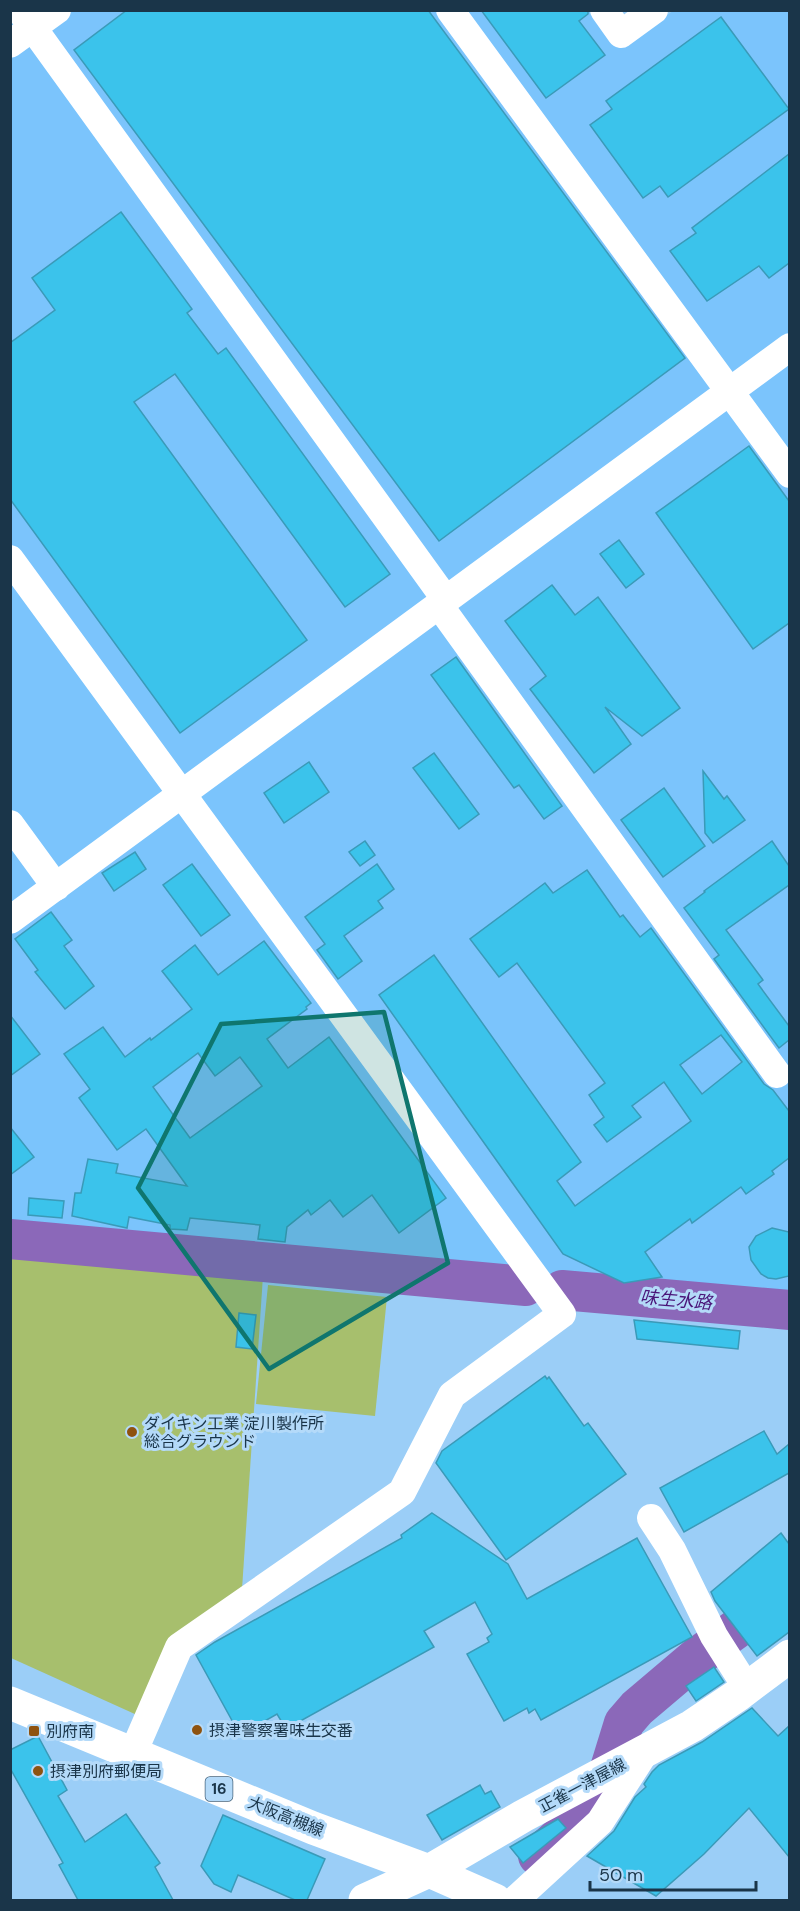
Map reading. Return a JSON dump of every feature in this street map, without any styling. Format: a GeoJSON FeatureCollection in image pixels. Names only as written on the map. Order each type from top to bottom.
{"type":"FeatureCollection","features":[{"type":"Feature","properties":{"kind":"main road","name":"正雀一津屋線"},"geometry":{"type":"LineString","coordinates":[[365,1900],[429,1871],[523,1816],[692,1726],[789,1656]]}},
{"type":"Feature","properties":{"kind":"main road","name":"大阪高槻線"},"geometry":{"type":"LineString","coordinates":[[10,1703],[313,1828],[429,1871],[495,1900]]}},
{"type":"Feature","properties":{"kind":"street"},"geometry":{"type":"LineString","coordinates":[[57,10],[21,28],[442,602],[777,1074]]}},
{"type":"Feature","properties":{"kind":"street"},"geometry":{"type":"LineString","coordinates":[[450,10],[789,474]]}},
{"type":"Feature","properties":{"kind":"street"},"geometry":{"type":"LineString","coordinates":[[604,10],[621,34],[654,10]]}},
{"type":"Feature","properties":{"kind":"street"},"geometry":{"type":"LineString","coordinates":[[10,920],[789,347]]}},
{"type":"Feature","properties":{"kind":"street"},"geometry":{"type":"LineString","coordinates":[[10,559],[562,1314],[452,1395],[402,1492],[180,1647],[134,1753]]}},
{"type":"Feature","properties":{"kind":"street"},"geometry":{"type":"LineString","coordinates":[[10,824],[56,887]]}},
{"type":"Feature","properties":{"kind":"street"},"geometry":{"type":"LineString","coordinates":[[651,1518],[672,1550],[718,1641],[747,1688]]}},
{"type":"Feature","properties":{"kind":"street"},"geometry":{"type":"LineString","coordinates":[[515,1900],[600,1822],[645,1752]]}},
{"type":"Feature","properties":{"kind":"highlighted area"},"geometry":{"type":"Polygon","coordinates":[[[384,1012],[448,1263],[269,1369],[138,1188],[221,1024],[384,1012]]]}},
{"type":"Feature","properties":{"kind":"shaded area"},"geometry":{"type":"Polygon","coordinates":[[[10,11],[591,11],[619,48],[673,11],[789,11],[789,1299],[11,1222],[10,11]]]}},
{"type":"Feature","properties":{"kind":"green space","name":"ダイキン工業 淀川製作所 総合グラウンド"},"geometry":{"type":"Polygon","coordinates":[[[11,1246],[263,1276],[242,1589],[137,1715],[11,1658],[11,1246]]]}},
{"type":"Feature","properties":{"kind":"green space"},"geometry":{"type":"Polygon","coordinates":[[[268,1285],[387,1297],[375,1416],[256,1404],[268,1285]]]}},
{"type":"Feature","properties":{"kind":"building"},"geometry":{"type":"Polygon","coordinates":[[[127,10],[428,10],[685,358],[439,541],[74,50],[127,10]]]}},
{"type":"Feature","properties":{"kind":"building"},"geometry":{"type":"Polygon","coordinates":[[[481,10],[588,10],[588,14],[579,21],[605,55],[546,98],[481,10]]]}},
{"type":"Feature","properties":{"kind":"building"},"geometry":{"type":"Polygon","coordinates":[[[721,17],[789,109],[668,197],[660,186],[643,198],[590,125],[612,109],[606,101],[721,17]]]}},
{"type":"Feature","properties":{"kind":"building"},"geometry":{"type":"Polygon","coordinates":[[[789,154],[789,263],[769,278],[759,266],[707,301],[670,251],[696,233],[692,228],[789,154]]]}},
{"type":"Feature","properties":{"kind":"building"},"geometry":{"type":"Polygon","coordinates":[[[121,212],[192,309],[187,313],[218,354],[226,348],[390,574],[345,607],[175,374],[134,402],[307,640],[180,733],[10,499],[10,343],[55,310],[32,278],[121,212]]]}},
{"type":"Feature","properties":{"kind":"building"},"geometry":{"type":"Polygon","coordinates":[[[749,446],[789,501],[789,623],[753,649],[656,513],[749,446]]]}},
{"type":"Feature","properties":{"kind":"building"},"geometry":{"type":"Polygon","coordinates":[[[619,540],[644,574],[626,588],[600,554],[619,540]]]}},
{"type":"Feature","properties":{"kind":"building"},"geometry":{"type":"Polygon","coordinates":[[[552,585],[575,615],[598,597],[680,708],[642,736],[605,707],[631,744],[594,773],[530,689],[546,676],[505,621],[552,585]]]}},
{"type":"Feature","properties":{"kind":"building"},"geometry":{"type":"Polygon","coordinates":[[[456,657],[562,806],[544,819],[519,785],[514,788],[431,675],[456,657]]]}},
{"type":"Feature","properties":{"kind":"building"},"geometry":{"type":"Polygon","coordinates":[[[434,753],[479,814],[459,829],[413,768],[434,753]]]}},
{"type":"Feature","properties":{"kind":"building"},"geometry":{"type":"Polygon","coordinates":[[[309,762],[329,792],[284,823],[264,793],[309,762]]]}},
{"type":"Feature","properties":{"kind":"building"},"geometry":{"type":"Polygon","coordinates":[[[703,771],[724,799],[727,796],[745,820],[713,843],[705,833],[703,771]]]}},
{"type":"Feature","properties":{"kind":"building"},"geometry":{"type":"Polygon","coordinates":[[[664,788],[705,846],[663,877],[621,820],[664,788]]]}},
{"type":"Feature","properties":{"kind":"building"},"geometry":{"type":"Polygon","coordinates":[[[365,841],[375,855],[360,866],[349,852],[365,841]]]}},
{"type":"Feature","properties":{"kind":"building"},"geometry":{"type":"Polygon","coordinates":[[[772,841],[789,866],[789,885],[726,930],[763,980],[758,984],[789,1026],[789,1040],[779,1048],[714,959],[719,955],[684,908],[772,841]]]}},
{"type":"Feature","properties":{"kind":"building"},"geometry":{"type":"Polygon","coordinates":[[[135,852],[146,869],[114,891],[102,873],[135,852]]]}},
{"type":"Feature","properties":{"kind":"building"},"geometry":{"type":"Polygon","coordinates":[[[192,864],[230,915],[201,936],[163,885],[192,864]]]}},
{"type":"Feature","properties":{"kind":"building"},"geometry":{"type":"Polygon","coordinates":[[[377,864],[394,889],[378,901],[383,908],[344,936],[362,961],[338,979],[317,950],[325,944],[305,917],[377,864]]]}},
{"type":"Feature","properties":{"kind":"building"},"geometry":{"type":"Polygon","coordinates":[[[587,870],[620,917],[623,915],[640,937],[651,928],[764,1084],[773,1090],[789,1111],[789,1158],[772,1171],[774,1174],[746,1194],[741,1187],[692,1223],[690,1219],[645,1252],[662,1277],[624,1283],[563,1254],[379,995],[434,955],[581,1162],[557,1181],[575,1206],[691,1121],[664,1082],[632,1106],[641,1117],[607,1142],[594,1125],[604,1117],[589,1095],[605,1083],[517,963],[499,977],[470,939],[545,883],[553,893],[587,870]],[[721,1035],[680,1065],[702,1094],[742,1062],[721,1035]]]}},
{"type":"Feature","properties":{"kind":"building"},"geometry":{"type":"Polygon","coordinates":[[[51,912],[72,940],[64,946],[94,986],[65,1009],[35,972],[38,970],[15,939],[51,912]]]}},
{"type":"Feature","properties":{"kind":"building"},"geometry":{"type":"Polygon","coordinates":[[[264,941],[311,1003],[306,1007],[307,1009],[267,1039],[288,1068],[329,1037],[446,1198],[399,1233],[372,1195],[343,1217],[330,1200],[311,1215],[308,1210],[287,1227],[285,1242],[258,1239],[260,1225],[190,1218],[187,1230],[170,1229],[170,1225],[129,1217],[127,1228],[72,1216],[75,1193],[81,1193],[88,1159],[118,1164],[116,1173],[187,1186],[146,1129],[117,1150],[79,1098],[90,1089],[64,1054],[103,1027],[125,1057],[192,1009],[162,971],[195,945],[218,975],[264,941]],[[198,1053],[153,1087],[190,1138],[262,1086],[240,1057],[215,1076],[198,1053]]]}},
{"type":"Feature","properties":{"kind":"building"},"geometry":{"type":"Polygon","coordinates":[[[10,1015],[40,1054],[10,1076],[10,1015]]]}},
{"type":"Feature","properties":{"kind":"building"},"geometry":{"type":"Polygon","coordinates":[[[10,1127],[34,1157],[10,1175],[10,1127]]]}},
{"type":"Feature","properties":{"kind":"building"},"geometry":{"type":"Polygon","coordinates":[[[29,1198],[64,1201],[62,1218],[28,1215],[29,1198]]]}},
{"type":"Feature","properties":{"kind":"building"},"geometry":{"type":"Polygon","coordinates":[[[772,1228],[789,1232],[789,1276],[776,1279],[761,1274],[751,1260],[749,1247],[756,1236],[772,1228]]]}},
{"type":"Feature","properties":{"kind":"building"},"geometry":{"type":"Polygon","coordinates":[[[239,1313],[256,1315],[252,1349],[236,1347],[239,1313]]]}},
{"type":"Feature","properties":{"kind":"building"},"geometry":{"type":"Polygon","coordinates":[[[634,1320],[740,1331],[738,1349],[637,1339],[634,1320]]]}},
{"type":"Feature","properties":{"kind":"building"},"geometry":{"type":"Polygon","coordinates":[[[545,1376],[547,1379],[549,1377],[584,1426],[588,1423],[626,1474],[506,1560],[436,1463],[442,1451],[545,1376]]]}},
{"type":"Feature","properties":{"kind":"building"},"geometry":{"type":"Polygon","coordinates":[[[764,1431],[777,1454],[789,1444],[789,1473],[684,1532],[660,1488],[764,1431]]]}},
{"type":"Feature","properties":{"kind":"building"},"geometry":{"type":"Polygon","coordinates":[[[432,1513],[508,1564],[527,1599],[637,1538],[692,1637],[541,1720],[535,1709],[529,1713],[527,1708],[504,1721],[467,1654],[489,1642],[487,1638],[492,1634],[475,1602],[424,1631],[434,1647],[286,1729],[277,1714],[240,1735],[196,1655],[215,1642],[402,1538],[401,1535],[432,1513]]]}},
{"type":"Feature","properties":{"kind":"building"},"geometry":{"type":"Polygon","coordinates":[[[781,1533],[789,1544],[789,1632],[757,1656],[715,1601],[711,1592],[781,1533]]]}},
{"type":"Feature","properties":{"kind":"building"},"geometry":{"type":"Polygon","coordinates":[[[714,1667],[724,1682],[696,1701],[686,1686],[714,1667]]]}},
{"type":"Feature","properties":{"kind":"building"},"geometry":{"type":"Polygon","coordinates":[[[752,1708],[778,1736],[789,1726],[789,1857],[749,1808],[704,1854],[656,1896],[587,1856],[614,1831],[635,1797],[646,1787],[644,1784],[652,1772],[659,1765],[702,1742],[752,1708]]]}},
{"type":"Feature","properties":{"kind":"building"},"geometry":{"type":"Polygon","coordinates":[[[38,1736],[67,1790],[58,1796],[85,1842],[126,1814],[160,1863],[155,1867],[173,1900],[78,1900],[59,1865],[63,1863],[10,1768],[10,1750],[38,1736]]]}},
{"type":"Feature","properties":{"kind":"building"},"geometry":{"type":"Polygon","coordinates":[[[480,1785],[485,1794],[491,1791],[500,1807],[442,1840],[427,1815],[480,1785]]]}},
{"type":"Feature","properties":{"kind":"building"},"geometry":{"type":"Polygon","coordinates":[[[223,1815],[325,1859],[307,1900],[295,1900],[238,1875],[231,1892],[214,1884],[201,1866],[223,1815]]]}},
{"type":"Feature","properties":{"kind":"building"},"geometry":{"type":"Polygon","coordinates":[[[558,1819],[566,1828],[523,1863],[510,1847],[558,1819]]]}},
{"type":"Feature","properties":{"kind":"waterway"},"geometry":{"type":"LineString","coordinates":[[10,1239],[526,1286]]}},
{"type":"Feature","properties":{"kind":"waterway","name":"味生水路"},"geometry":{"type":"LineString","coordinates":[[562,1290],[790,1310]]}},
{"type":"Feature","properties":{"kind":"waterway"},"geometry":{"type":"LineString","coordinates":[[538,1856],[584,1815],[603,1791],[624,1723],[637,1708],[696,1658],[790,1590]]}},
{"type":"Feature","properties":{"kind":"place","name":"ダイキン工業 淀川製作所 総合グラウンド"},"geometry":{"type":"Point","coordinates":[132,1432]}},
{"type":"Feature","properties":{"kind":"place","name":"摂津警察署味生交番"},"geometry":{"type":"Point","coordinates":[197,1730]}},
{"type":"Feature","properties":{"kind":"place","name":"別府南"},"geometry":{"type":"Point","coordinates":[34,1731]}},
{"type":"Feature","properties":{"kind":"place","name":"摂津別府郵便局"},"geometry":{"type":"Point","coordinates":[38,1771]}}]}
